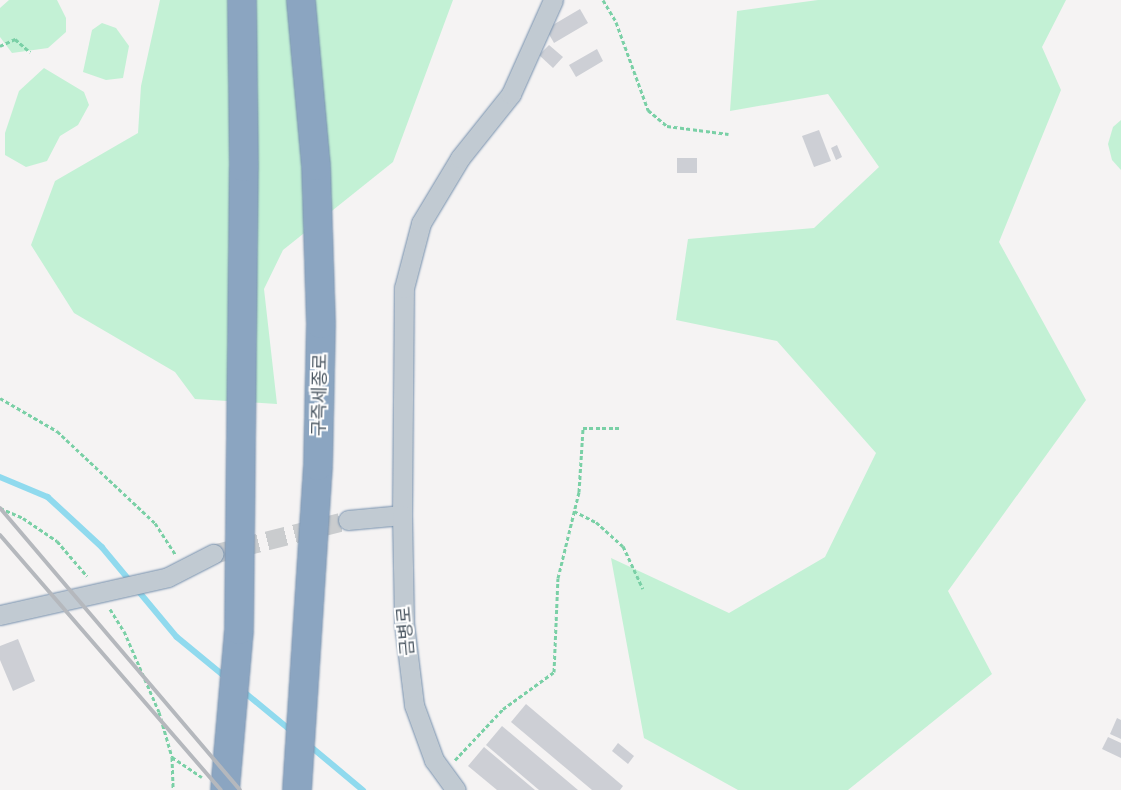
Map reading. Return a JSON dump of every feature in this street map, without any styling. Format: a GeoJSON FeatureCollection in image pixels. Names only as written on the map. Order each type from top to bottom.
{"type":"FeatureCollection","features":[{"type":"Feature","properties":{"kind":"highway"},"geometry":{"type":"LineString","coordinates":[[213,784],[230,741],[239,630],[244,167],[242,0]]}},
{"type":"Feature","properties":{"kind":"highway","name":"구즉세종로"},"geometry":{"type":"LineString","coordinates":[[297,790],[307,677],[318,466],[321,324],[316,166],[301,0]]}},
{"type":"Feature","properties":{"kind":"street","name":"금병로"},"geometry":{"type":"LineString","coordinates":[[456,790],[434,760],[414,704],[404,623],[402,515],[404,288],[421,223],[460,158],[512,94],[553,0]]}},
{"type":"Feature","properties":{"kind":"street"},"geometry":{"type":"LineString","coordinates":[[348,520],[402,515]]}},
{"type":"Feature","properties":{"kind":"street"},"geometry":{"type":"LineString","coordinates":[[0,615],[101,594],[176,573],[213,554]]}},
{"type":"Feature","properties":{"kind":"path"},"geometry":{"type":"LineString","coordinates":[[603,0],[616,22],[648,110],[668,126],[728,134]]}},
{"type":"Feature","properties":{"kind":"path"},"geometry":{"type":"LineString","coordinates":[[0,46],[15,39],[30,52]]}},
{"type":"Feature","properties":{"kind":"path"},"geometry":{"type":"LineString","coordinates":[[0,398],[57,431],[155,523],[176,573]]}},
{"type":"Feature","properties":{"kind":"path"},"geometry":{"type":"LineString","coordinates":[[444,774],[503,709],[554,672],[558,578],[579,492],[583,428],[619,428]]}},
{"type":"Feature","properties":{"kind":"path"},"geometry":{"type":"LineString","coordinates":[[0,508],[23,518],[57,541],[101,594],[124,631],[159,712],[172,757],[173,790]]}},
{"type":"Feature","properties":{"kind":"path"},"geometry":{"type":"LineString","coordinates":[[574,512],[596,522],[623,546],[643,589]]}},
{"type":"Feature","properties":{"kind":"path"},"geometry":{"type":"LineString","coordinates":[[172,757],[213,784]]}},
{"type":"Feature","properties":{"kind":"green space"},"geometry":{"type":"Polygon","coordinates":[[[9,0],[57,0],[66,18],[66,32],[48,48],[12,53],[0,37],[0,8],[9,0]]]}},
{"type":"Feature","properties":{"kind":"green space"},"geometry":{"type":"Polygon","coordinates":[[[160,0],[453,0],[393,162],[283,250],[264,289],[277,404],[195,399],[175,372],[74,313],[31,245],[55,181],[138,133],[141,86],[160,0]]]}},
{"type":"Feature","properties":{"kind":"green space"},"geometry":{"type":"Polygon","coordinates":[[[818,0],[1066,0],[1042,47],[1061,90],[999,242],[1086,400],[948,591],[992,674],[848,790],[738,790],[644,738],[611,558],[729,613],[825,557],[876,453],[777,341],[676,320],[688,239],[814,228],[879,167],[828,94],[730,111],[737,11],[818,0]]]}},
{"type":"Feature","properties":{"kind":"green space"},"geometry":{"type":"Polygon","coordinates":[[[102,23],[116,28],[129,46],[123,78],[106,80],[83,72],[92,30],[102,23]]]}},
{"type":"Feature","properties":{"kind":"green space"},"geometry":{"type":"Polygon","coordinates":[[[44,68],[84,92],[89,105],[78,125],[60,136],[47,161],[26,167],[5,155],[5,133],[19,91],[44,68]]]}},
{"type":"Feature","properties":{"kind":"green space"},"geometry":{"type":"Polygon","coordinates":[[[1121,120],[1121,170],[1112,160],[1108,144],[1113,127],[1121,120]]]}},
{"type":"Feature","properties":{"kind":"building"},"geometry":{"type":"Polygon","coordinates":[[[580,9],[588,23],[554,43],[546,29],[580,9]]]}},
{"type":"Feature","properties":{"kind":"building"},"geometry":{"type":"Polygon","coordinates":[[[549,45],[563,57],[553,68],[539,55],[549,45]]]}},
{"type":"Feature","properties":{"kind":"building"},"geometry":{"type":"Polygon","coordinates":[[[597,49],[603,61],[576,77],[569,65],[597,49]]]}},
{"type":"Feature","properties":{"kind":"building"},"geometry":{"type":"Polygon","coordinates":[[[819,130],[831,161],[814,167],[802,136],[819,130]]]}},
{"type":"Feature","properties":{"kind":"building"},"geometry":{"type":"Polygon","coordinates":[[[837,145],[842,157],[836,160],[831,148],[837,145]]]}},
{"type":"Feature","properties":{"kind":"building"},"geometry":{"type":"Polygon","coordinates":[[[677,158],[697,158],[697,173],[677,173],[677,158]]]}},
{"type":"Feature","properties":{"kind":"building"},"geometry":{"type":"Polygon","coordinates":[[[18,639],[35,681],[13,691],[0,660],[0,646],[18,639]]]}},
{"type":"Feature","properties":{"kind":"building"},"geometry":{"type":"Polygon","coordinates":[[[526,704],[623,786],[620,790],[592,790],[511,722],[526,704]]]}},
{"type":"Feature","properties":{"kind":"building"},"geometry":{"type":"Polygon","coordinates":[[[1117,718],[1121,720],[1121,739],[1110,734],[1117,718]]]}},
{"type":"Feature","properties":{"kind":"building"},"geometry":{"type":"Polygon","coordinates":[[[502,726],[578,790],[539,790],[486,745],[502,726]]]}},
{"type":"Feature","properties":{"kind":"building"},"geometry":{"type":"Polygon","coordinates":[[[1108,737],[1121,743],[1121,758],[1102,749],[1108,737]]]}},
{"type":"Feature","properties":{"kind":"building"},"geometry":{"type":"Polygon","coordinates":[[[618,743],[634,756],[628,764],[612,751],[618,743]]]}},
{"type":"Feature","properties":{"kind":"building"},"geometry":{"type":"Polygon","coordinates":[[[484,747],[535,790],[497,790],[468,766],[484,747]]]}},
{"type":"Feature","properties":{"kind":"waterway"},"geometry":{"type":"LineString","coordinates":[[0,477],[48,497],[102,547],[177,637],[227,678]]}},
{"type":"Feature","properties":{"kind":"waterway"},"geometry":{"type":"LineString","coordinates":[[242,690],[293,732]]}},
{"type":"Feature","properties":{"kind":"waterway"},"geometry":{"type":"LineString","coordinates":[[308,744],[363,790]]}},
{"type":"Feature","properties":{"kind":"tunnel"},"geometry":{"type":"LineString","coordinates":[[213,554],[348,520]]}},
{"type":"Feature","properties":{"kind":"railway"},"geometry":{"type":"LineString","coordinates":[[0,508],[240,790]]}},
{"type":"Feature","properties":{"kind":"railway"},"geometry":{"type":"LineString","coordinates":[[0,535],[221,790]]}}]}
